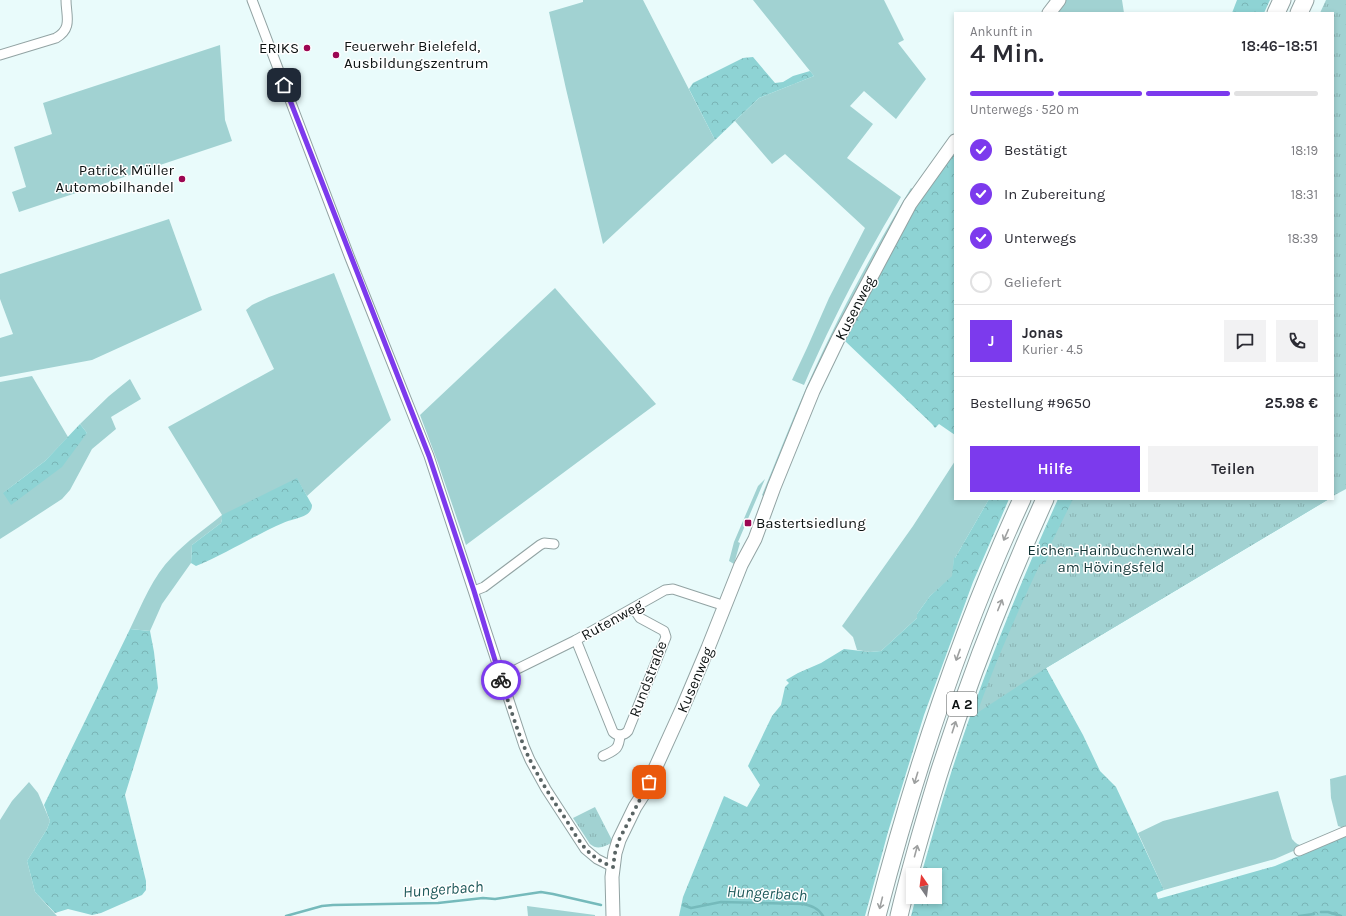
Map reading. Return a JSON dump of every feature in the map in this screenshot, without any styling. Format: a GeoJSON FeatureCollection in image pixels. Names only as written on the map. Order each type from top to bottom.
{"type":"FeatureCollection","features":[{"type":"Feature","properties":{"kind":"highway"},"geometry":{"type":"LineString","coordinates":[[1276,12],[1282,0]]}},
{"type":"Feature","properties":{"kind":"highway"},"geometry":{"type":"LineString","coordinates":[[1299,12],[1305,0]]}},
{"type":"Feature","properties":{"kind":"highway","name":"A 2"},"geometry":{"type":"LineString","coordinates":[[877,916],[898,837],[924,752],[982,589],[1022,500]]}},
{"type":"Feature","properties":{"kind":"highway","name":"A 2"},"geometry":{"type":"LineString","coordinates":[[899,916],[922,828],[955,725],[988,635],[1025,543],[1045,500]]}},
{"type":"Feature","properties":{"kind":"street"},"geometry":{"type":"LineString","coordinates":[[0,56],[45,42],[63,34],[67,28],[68,19],[66,0]]}},
{"type":"Feature","properties":{"kind":"street"},"geometry":{"type":"LineString","coordinates":[[252,0],[350,258],[429,456],[524,746],[546,789],[585,849],[596,859],[613,867]]}},
{"type":"Feature","properties":{"kind":"street"},"geometry":{"type":"LineString","coordinates":[[1050,12],[1057,1]]}},
{"type":"Feature","properties":{"kind":"street","name":"Kusenweg"},"geometry":{"type":"LineString","coordinates":[[613,916],[611,890],[613,867],[638,814],[644,793],[683,707],[741,565],[755,539],[774,487],[813,391],[838,339],[910,204],[954,142]]}},
{"type":"Feature","properties":{"kind":"street"},"geometry":{"type":"LineString","coordinates":[[474,591],[484,588],[540,545],[544,543],[554,544]]}},
{"type":"Feature","properties":{"kind":"street","name":"Rutenweg"},"geometry":{"type":"LineString","coordinates":[[501,677],[576,640],[669,588],[725,606]]}},
{"type":"Feature","properties":{"kind":"street","name":"Rundstraße"},"geometry":{"type":"LineString","coordinates":[[576,640],[612,729],[615,734],[624,734],[628,731],[666,637],[664,631],[640,618],[634,608]]}},
{"type":"Feature","properties":{"kind":"street","name":"Rundstraße"},"geometry":{"type":"LineString","coordinates":[[603,756],[617,748],[620,735]]}},
{"type":"Feature","properties":{"kind":"street"},"geometry":{"type":"LineString","coordinates":[[1299,851],[1346,831]]}},
{"type":"Feature","properties":{"kind":"green space"},"geometry":{"type":"Polygon","coordinates":[[[583,0],[643,0],[715,140],[603,244],[549,12],[583,2],[583,0]]]}},
{"type":"Feature","properties":{"kind":"green space"},"geometry":{"type":"Polygon","coordinates":[[[753,0],[884,0],[904,40],[898,43],[926,79],[896,119],[864,91],[850,106],[873,124],[847,158],[901,197],[850,289],[804,385],[792,380],[829,298],[865,228],[785,154],[772,164],[735,121],[759,98],[814,76],[753,0]]]}},
{"type":"Feature","properties":{"kind":"green space"},"geometry":{"type":"Polygon","coordinates":[[[1063,0],[1122,0],[1124,12],[1055,12],[1063,0]]]}},
{"type":"Feature","properties":{"kind":"green space"},"geometry":{"type":"Polygon","coordinates":[[[1237,0],[1270,0],[1264,12],[1232,12],[1237,0]]]}},
{"type":"Feature","properties":{"kind":"green space"},"geometry":{"type":"Polygon","coordinates":[[[1326,0],[1346,0],[1346,489],[1334,495],[1334,12],[1320,12],[1326,0]]]}},
{"type":"Feature","properties":{"kind":"green space"},"geometry":{"type":"Polygon","coordinates":[[[220,45],[225,120],[232,141],[19,212],[12,192],[26,187],[14,147],[52,134],[43,103],[220,45]]]}},
{"type":"Feature","properties":{"kind":"green space"},"geometry":{"type":"Polygon","coordinates":[[[753,57],[775,83],[783,82],[793,76],[810,71],[814,76],[759,98],[715,140],[689,89],[693,83],[743,58],[753,57]]]}},
{"type":"Feature","properties":{"kind":"green space"},"geometry":{"type":"Polygon","coordinates":[[[954,153],[954,434],[939,424],[935,428],[845,341],[915,208],[954,153]]]}},
{"type":"Feature","properties":{"kind":"green space"},"geometry":{"type":"Polygon","coordinates":[[[911,188],[914,190],[764,497],[762,495],[790,427],[831,335],[869,260],[911,188]]]}},
{"type":"Feature","properties":{"kind":"green space"},"geometry":{"type":"Polygon","coordinates":[[[169,219],[202,310],[92,360],[0,377],[0,338],[13,334],[0,299],[0,274],[169,219]]]}},
{"type":"Feature","properties":{"kind":"green space"},"geometry":{"type":"Polygon","coordinates":[[[334,273],[391,420],[307,496],[297,479],[222,519],[221,523],[192,545],[191,563],[162,604],[150,631],[130,629],[148,591],[165,565],[196,535],[222,515],[168,427],[274,369],[246,310],[252,305],[269,297],[334,273]]]}},
{"type":"Feature","properties":{"kind":"green space"},"geometry":{"type":"Polygon","coordinates":[[[555,288],[656,404],[466,545],[420,415],[555,288]]]}},
{"type":"Feature","properties":{"kind":"green space"},"geometry":{"type":"Polygon","coordinates":[[[32,376],[68,437],[45,461],[3,493],[87,433],[80,424],[109,396],[130,379],[141,399],[111,417],[116,429],[92,449],[70,490],[62,499],[0,539],[0,382],[32,376]]]}},
{"type":"Feature","properties":{"kind":"green space"},"geometry":{"type":"Polygon","coordinates":[[[80,424],[87,433],[62,467],[11,505],[3,493],[45,461],[80,424]]]}},
{"type":"Feature","properties":{"kind":"green space"},"geometry":{"type":"Polygon","coordinates":[[[954,463],[954,500],[988,500],[954,558],[953,576],[930,596],[917,614],[917,618],[881,651],[870,652],[857,650],[853,637],[842,626],[913,526],[954,463]]]}},
{"type":"Feature","properties":{"kind":"green space"},"geometry":{"type":"Polygon","coordinates":[[[297,478],[312,505],[309,513],[272,528],[196,566],[191,563],[192,545],[221,523],[222,515],[297,478]]]}},
{"type":"Feature","properties":{"kind":"green space"},"geometry":{"type":"Polygon","coordinates":[[[765,479],[738,542],[740,543],[734,564],[729,561],[734,542],[758,486],[765,479]]]}},
{"type":"Feature","properties":{"kind":"green space"},"geometry":{"type":"Polygon","coordinates":[[[988,500],[1009,500],[973,582],[924,715],[888,832],[865,916],[679,916],[683,897],[724,796],[747,807],[760,785],[748,766],[772,716],[781,705],[785,687],[789,683],[786,680],[821,663],[844,649],[870,652],[881,651],[917,618],[917,614],[930,596],[952,576],[954,557],[955,558],[988,500]]]}},
{"type":"Feature","properties":{"kind":"green space"},"geometry":{"type":"Polygon","coordinates":[[[1058,500],[1327,500],[1046,668],[1083,735],[1100,771],[1116,787],[1164,890],[1156,893],[1158,899],[1275,866],[1346,836],[1346,916],[911,916],[914,904],[942,904],[942,868],[923,868],[947,786],[975,703],[1001,634],[1058,500]]]}},
{"type":"Feature","properties":{"kind":"green space","name":"Eichen-Hainbuchenwald am Hövingsfeld"},"geometry":{"type":"Polygon","coordinates":[[[1073,500],[1327,500],[1046,668],[977,713],[1023,601],[1040,564],[1045,564],[1049,555],[1047,552],[1073,500]]]}},
{"type":"Feature","properties":{"kind":"green space"},"geometry":{"type":"Polygon","coordinates":[[[130,629],[150,631],[158,688],[125,795],[146,881],[146,890],[142,895],[101,913],[92,915],[68,909],[55,913],[35,892],[27,861],[47,829],[50,821],[44,805],[130,629]]]}},
{"type":"Feature","properties":{"kind":"green space"},"geometry":{"type":"Polygon","coordinates":[[[1346,775],[1346,827],[1344,828],[1338,826],[1331,798],[1330,779],[1346,775]]]}},
{"type":"Feature","properties":{"kind":"green space"},"geometry":{"type":"Polygon","coordinates":[[[29,782],[38,793],[50,821],[47,829],[27,861],[35,892],[57,916],[0,916],[0,820],[12,801],[29,782]]]}},
{"type":"Feature","properties":{"kind":"green space"},"geometry":{"type":"Polygon","coordinates":[[[1278,791],[1292,839],[1299,845],[1307,845],[1275,859],[1164,890],[1138,833],[1163,821],[1278,791]]]}},
{"type":"Feature","properties":{"kind":"green space"},"geometry":{"type":"Polygon","coordinates":[[[595,807],[613,842],[599,847],[590,844],[573,818],[595,807]]]}},
{"type":"Feature","properties":{"kind":"green space"},"geometry":{"type":"Polygon","coordinates":[[[527,906],[595,915],[595,916],[528,916],[527,906]]]}},
{"type":"Feature","properties":{"kind":"waterway","name":"Hungerbach"},"geometry":{"type":"LineString","coordinates":[[286,916],[322,906],[438,903],[483,898],[495,899],[541,892],[601,905]]}},
{"type":"Feature","properties":{"kind":"waterway","name":"Hungerbach"},"geometry":{"type":"LineString","coordinates":[[683,905],[691,908],[721,902],[803,904],[814,908],[823,916]]}},
{"type":"Feature","properties":{"kind":"waterway","name":"Hungerbach"},"geometry":{"type":"LineString","coordinates":[[1321,912],[1328,912],[1341,916]]}},
{"type":"Feature","properties":{"kind":"waterway","name":"Hungerbach"},"geometry":{"type":"LineString","coordinates":[[1299,916],[1314,914]]}},
{"type":"Feature","properties":{"kind":"way so far"},"geometry":{"type":"LineString","coordinates":[[501,680],[530,760],[546,789],[585,849],[589,854],[602,863],[613,867],[619,840],[649,782]]}},
{"type":"Feature","properties":{"kind":"place","name":"ERIKS"},"geometry":{"type":"Point","coordinates":[307,48]}},
{"type":"Feature","properties":{"kind":"place","name":"Feuerwehr Bielefeld, Ausbildungszentrum"},"geometry":{"type":"Point","coordinates":[336,55]}},
{"type":"Feature","properties":{"kind":"place","name":"Patrick Müller Automobilhandel"},"geometry":{"type":"Point","coordinates":[182,179]}},
{"type":"Feature","properties":{"kind":"place","name":"Bastertsiedlung"},"geometry":{"type":"Point","coordinates":[748,523]}},
{"type":"Feature","properties":{"kind":"route"},"geometry":{"type":"LineString","coordinates":[[284,85],[350,258],[429,456],[474,591],[501,680]]}}]}
